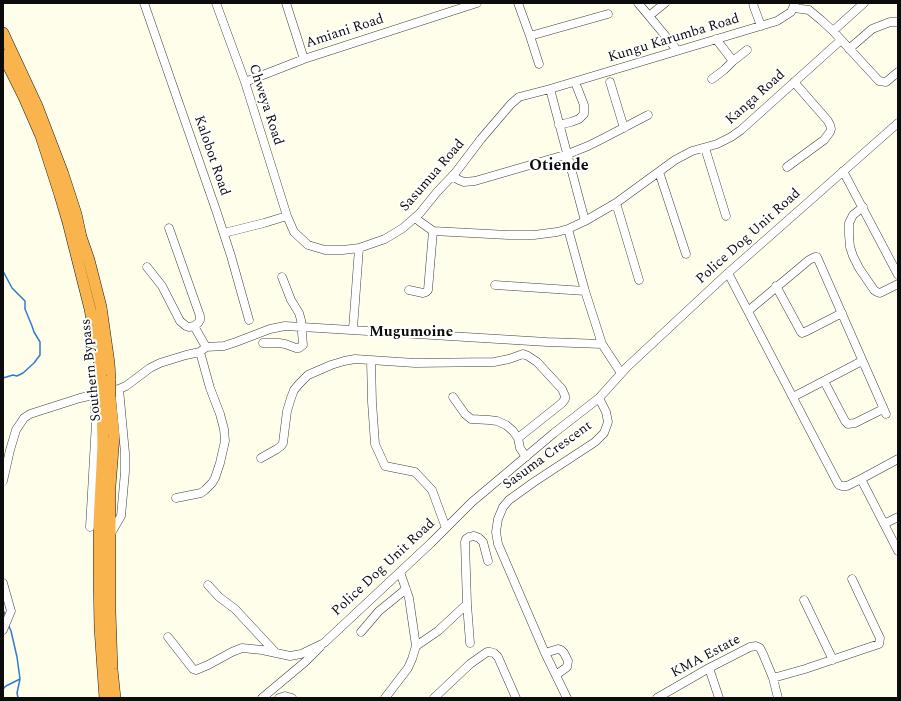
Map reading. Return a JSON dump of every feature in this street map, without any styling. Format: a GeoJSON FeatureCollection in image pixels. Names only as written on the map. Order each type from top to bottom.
{"type":"FeatureCollection","features":[{"type":"Feature","properties":{"kind":"highway","name":"Southern Bypass"},"geometry":{"type":"LineString","coordinates":[[3,33],[37,106],[76,214],[101,308],[110,363],[105,378]]}},
{"type":"Feature","properties":{"kind":"highway","name":"Southern Bypass"},"geometry":{"type":"LineString","coordinates":[[3,55],[41,136],[62,202],[90,309],[105,378],[106,395],[99,524],[99,576],[101,635],[106,698]]}},
{"type":"Feature","properties":{"kind":"highway","name":"Southern Bypass"},"geometry":{"type":"LineString","coordinates":[[106,395],[114,436],[110,486],[110,612],[112,669],[116,698]]}},
{"type":"Feature","properties":{"kind":"street","name":"Kalobot Road"},"geometry":{"type":"LineString","coordinates":[[144,3],[224,233],[249,320]]}},
{"type":"Feature","properties":{"kind":"street","name":"Chweya Road"},"geometry":{"type":"LineString","coordinates":[[216,3],[245,82],[286,216]]}},
{"type":"Feature","properties":{"kind":"street"},"geometry":{"type":"LineString","coordinates":[[286,3],[304,59]]}},
{"type":"Feature","properties":{"kind":"street","name":"Amiani Road"},"geometry":{"type":"LineString","coordinates":[[245,82],[304,59],[477,3]]}},
{"type":"Feature","properties":{"kind":"street"},"geometry":{"type":"LineString","coordinates":[[518,3],[538,64]]}},
{"type":"Feature","properties":{"kind":"street"},"geometry":{"type":"LineString","coordinates":[[638,3],[677,50]]}},
{"type":"Feature","properties":{"kind":"street"},"geometry":{"type":"LineString","coordinates":[[649,16],[665,3]]}},
{"type":"Feature","properties":{"kind":"street"},"geometry":{"type":"LineString","coordinates":[[753,3],[761,26]]}},
{"type":"Feature","properties":{"kind":"street"},"geometry":{"type":"LineString","coordinates":[[833,31],[864,3]]}},
{"type":"Feature","properties":{"kind":"street"},"geometry":{"type":"LineString","coordinates":[[794,6],[809,10],[833,31],[879,81],[886,82],[896,73]]}},
{"type":"Feature","properties":{"kind":"street","name":"Kungu Karumba Road"},"geometry":{"type":"LineString","coordinates":[[550,89],[777,21],[791,12],[794,6]]}},
{"type":"Feature","properties":{"kind":"street"},"geometry":{"type":"LineString","coordinates":[[530,36],[608,14]]}},
{"type":"Feature","properties":{"kind":"street"},"geometry":{"type":"LineString","coordinates":[[849,48],[872,30],[890,22],[898,22]]}},
{"type":"Feature","properties":{"kind":"street"},"geometry":{"type":"LineString","coordinates":[[716,39],[733,61]]}},
{"type":"Feature","properties":{"kind":"street","name":"Kanga Road"},"geometry":{"type":"LineString","coordinates":[[433,231],[534,235],[568,229],[616,203],[675,160],[692,151],[717,144],[731,137],[741,130],[841,40]]}},
{"type":"Feature","properties":{"kind":"street"},"geometry":{"type":"LineString","coordinates":[[712,79],[747,50]]}},
{"type":"Feature","properties":{"kind":"street"},"geometry":{"type":"LineString","coordinates":[[559,125],[579,119],[584,114],[584,105],[575,82]]}},
{"type":"Feature","properties":{"kind":"street"},"geometry":{"type":"LineString","coordinates":[[610,82],[624,128]]}},
{"type":"Feature","properties":{"kind":"street"},"geometry":{"type":"LineString","coordinates":[[787,168],[824,140],[831,129],[828,121],[794,82]]}},
{"type":"Feature","properties":{"kind":"street"},"geometry":{"type":"LineString","coordinates":[[550,89],[585,221]]}},
{"type":"Feature","properties":{"kind":"street","name":"Sasumua Road"},"geometry":{"type":"LineString","coordinates":[[286,216],[294,232],[308,245],[325,250],[359,248],[385,240],[416,218],[511,104],[519,97],[550,89]]}},
{"type":"Feature","properties":{"kind":"street"},"geometry":{"type":"LineString","coordinates":[[452,176],[464,182],[474,181],[568,154],[588,146],[648,115]]}},
{"type":"Feature","properties":{"kind":"street","name":"Police Dog Unit Road"},"geometry":{"type":"LineString","coordinates":[[621,373],[728,273],[898,123]]}},
{"type":"Feature","properties":{"kind":"street"},"geometry":{"type":"LineString","coordinates":[[705,148],[726,216]]}},
{"type":"Feature","properties":{"kind":"street"},"geometry":{"type":"LineString","coordinates":[[843,171],[898,275]]}},
{"type":"Feature","properties":{"kind":"street"},"geometry":{"type":"LineString","coordinates":[[659,172],[686,254]]}},
{"type":"Feature","properties":{"kind":"street"},"geometry":{"type":"LineString","coordinates":[[616,203],[639,280]]}},
{"type":"Feature","properties":{"kind":"street"},"geometry":{"type":"LineString","coordinates":[[863,207],[852,215],[849,223],[850,247],[853,256],[859,268],[877,292],[880,293],[898,284]]}},
{"type":"Feature","properties":{"kind":"street"},"geometry":{"type":"LineString","coordinates":[[224,233],[286,216]]}},
{"type":"Feature","properties":{"kind":"street"},"geometry":{"type":"LineString","coordinates":[[409,290],[423,293],[428,290],[433,231],[419,222],[416,218]]}},
{"type":"Feature","properties":{"kind":"street"},"geometry":{"type":"LineString","coordinates":[[147,267],[162,286],[180,321],[186,326],[194,326],[198,323],[200,316],[169,228]]}},
{"type":"Feature","properties":{"kind":"street"},"geometry":{"type":"LineString","coordinates":[[568,229],[585,291],[602,344],[621,373],[599,398]]}},
{"type":"Feature","properties":{"kind":"street"},"geometry":{"type":"LineString","coordinates":[[353,329],[359,248]]}},
{"type":"Feature","properties":{"kind":"street"},"geometry":{"type":"LineString","coordinates":[[748,311],[776,286],[809,260],[815,256],[817,257],[885,412],[855,423],[848,424],[824,380]]}},
{"type":"Feature","properties":{"kind":"street"},"geometry":{"type":"LineString","coordinates":[[728,273],[839,485],[847,486],[898,459]]}},
{"type":"Feature","properties":{"kind":"street"},"geometry":{"type":"LineString","coordinates":[[263,343],[279,343],[296,348],[303,345],[302,327],[299,313],[291,300],[282,277]]}},
{"type":"Feature","properties":{"kind":"street"},"geometry":{"type":"LineString","coordinates":[[495,285],[585,291]]}},
{"type":"Feature","properties":{"kind":"street"},"geometry":{"type":"LineString","coordinates":[[776,286],[800,332],[802,333],[842,313]]}},
{"type":"Feature","properties":{"kind":"street"},"geometry":{"type":"LineString","coordinates":[[176,498],[201,493],[212,483],[220,463],[225,441],[224,429],[220,414],[210,388],[203,350],[194,326]]}},
{"type":"Feature","properties":{"kind":"street"},"geometry":{"type":"LineString","coordinates":[[3,481],[14,437],[19,425],[24,418],[30,414],[63,403],[106,395],[126,386],[150,368],[160,363],[203,350],[224,346],[265,330],[278,327],[353,329],[547,342],[602,344]]}},
{"type":"Feature","properties":{"kind":"street"},"geometry":{"type":"LineString","coordinates":[[261,458],[277,449],[283,443],[291,398],[294,390],[299,384],[308,375],[331,365],[355,359],[426,363],[494,362],[523,354],[528,356],[537,362],[562,389],[565,399],[518,438]]}},
{"type":"Feature","properties":{"kind":"street"},"geometry":{"type":"LineString","coordinates":[[371,361],[375,444],[385,466],[415,472],[432,490],[446,528]]}},
{"type":"Feature","properties":{"kind":"street"},"geometry":{"type":"LineString","coordinates":[[793,397],[862,361]]}},
{"type":"Feature","properties":{"kind":"street"},"geometry":{"type":"LineString","coordinates":[[90,527],[96,422],[106,395]]}},
{"type":"Feature","properties":{"kind":"street"},"geometry":{"type":"LineString","coordinates":[[453,397],[465,414],[471,419],[489,420],[506,425],[518,438],[520,448],[526,457]]}},
{"type":"Feature","properties":{"kind":"street","name":"Police Dog Unit Road"},"geometry":{"type":"LineString","coordinates":[[168,637],[193,669],[196,670],[237,649],[262,650],[286,656],[295,656],[324,643],[472,502],[599,398]]}},
{"type":"Feature","properties":{"kind":"street","name":"Sasuma Crescent"},"geometry":{"type":"LineString","coordinates":[[567,698],[545,652],[498,544],[496,532],[498,519],[503,507],[509,500],[595,442],[604,433],[608,422],[606,412],[599,398]]}},
{"type":"Feature","properties":{"kind":"street"},"geometry":{"type":"LineString","coordinates":[[861,479],[898,551]]}},
{"type":"Feature","properties":{"kind":"street"},"geometry":{"type":"LineString","coordinates":[[884,524],[898,517]]}},
{"type":"Feature","properties":{"kind":"street"},"geometry":{"type":"LineString","coordinates":[[470,643],[466,539],[474,536],[483,542],[488,561]]}},
{"type":"Feature","properties":{"kind":"street"},"geometry":{"type":"LineString","coordinates":[[385,698],[408,668],[416,646],[412,612],[400,572]]}},
{"type":"Feature","properties":{"kind":"street"},"geometry":{"type":"LineString","coordinates":[[772,678],[805,669],[879,644],[880,638],[852,580]]}},
{"type":"Feature","properties":{"kind":"street"},"geometry":{"type":"LineString","coordinates":[[3,583],[11,611],[3,630]]}},
{"type":"Feature","properties":{"kind":"street"},"geometry":{"type":"LineString","coordinates":[[208,585],[219,597],[235,609],[277,654]]}},
{"type":"Feature","properties":{"kind":"street"},"geometry":{"type":"LineString","coordinates":[[361,632],[379,611],[406,589]]}},
{"type":"Feature","properties":{"kind":"street"},"geometry":{"type":"LineString","coordinates":[[804,600],[833,660]]}},
{"type":"Feature","properties":{"kind":"street"},"geometry":{"type":"LineString","coordinates":[[416,646],[438,631],[468,604]]}},
{"type":"Feature","properties":{"kind":"street"},"geometry":{"type":"LineString","coordinates":[[262,698],[305,662],[324,643]]}},
{"type":"Feature","properties":{"kind":"street","name":"KMA Estate"},"geometry":{"type":"LineString","coordinates":[[661,697],[709,668],[750,647],[756,646],[760,648],[778,698]]}},
{"type":"Feature","properties":{"kind":"street"},"geometry":{"type":"LineString","coordinates":[[545,652],[558,649],[561,650],[568,661],[567,666],[556,675]]}},
{"type":"Feature","properties":{"kind":"street"},"geometry":{"type":"LineString","coordinates":[[434,698],[470,664],[487,652],[494,653],[498,657],[516,698]]}},
{"type":"Feature","properties":{"kind":"street"},"geometry":{"type":"LineString","coordinates":[[709,668],[719,698]]}},
{"type":"Feature","properties":{"kind":"street"},"geometry":{"type":"LineString","coordinates":[[279,698],[286,696],[292,698]]}},
{"type":"Feature","properties":{"kind":"waterway"},"geometry":{"type":"LineString","coordinates":[[3,271],[12,288],[25,301],[25,309],[34,332],[40,342],[40,355],[34,363],[23,373],[17,376],[13,375],[3,378]]}},
{"type":"Feature","properties":{"kind":"waterway"},"geometry":{"type":"LineString","coordinates":[[3,610],[6,616]]}},
{"type":"Feature","properties":{"kind":"waterway"},"geometry":{"type":"LineString","coordinates":[[8,624],[17,657],[20,679],[17,693],[18,698]]}},
{"type":"Feature","properties":{"kind":"waterway"},"geometry":{"type":"LineString","coordinates":[[3,689],[20,679]]}},
{"type":"Feature","properties":{"kind":"district","name":"Otiende"},"geometry":{"type":"Point","coordinates":[559,167]}},
{"type":"Feature","properties":{"kind":"district","name":"Mugumoine"},"geometry":{"type":"Point","coordinates":[411,333]}}]}
